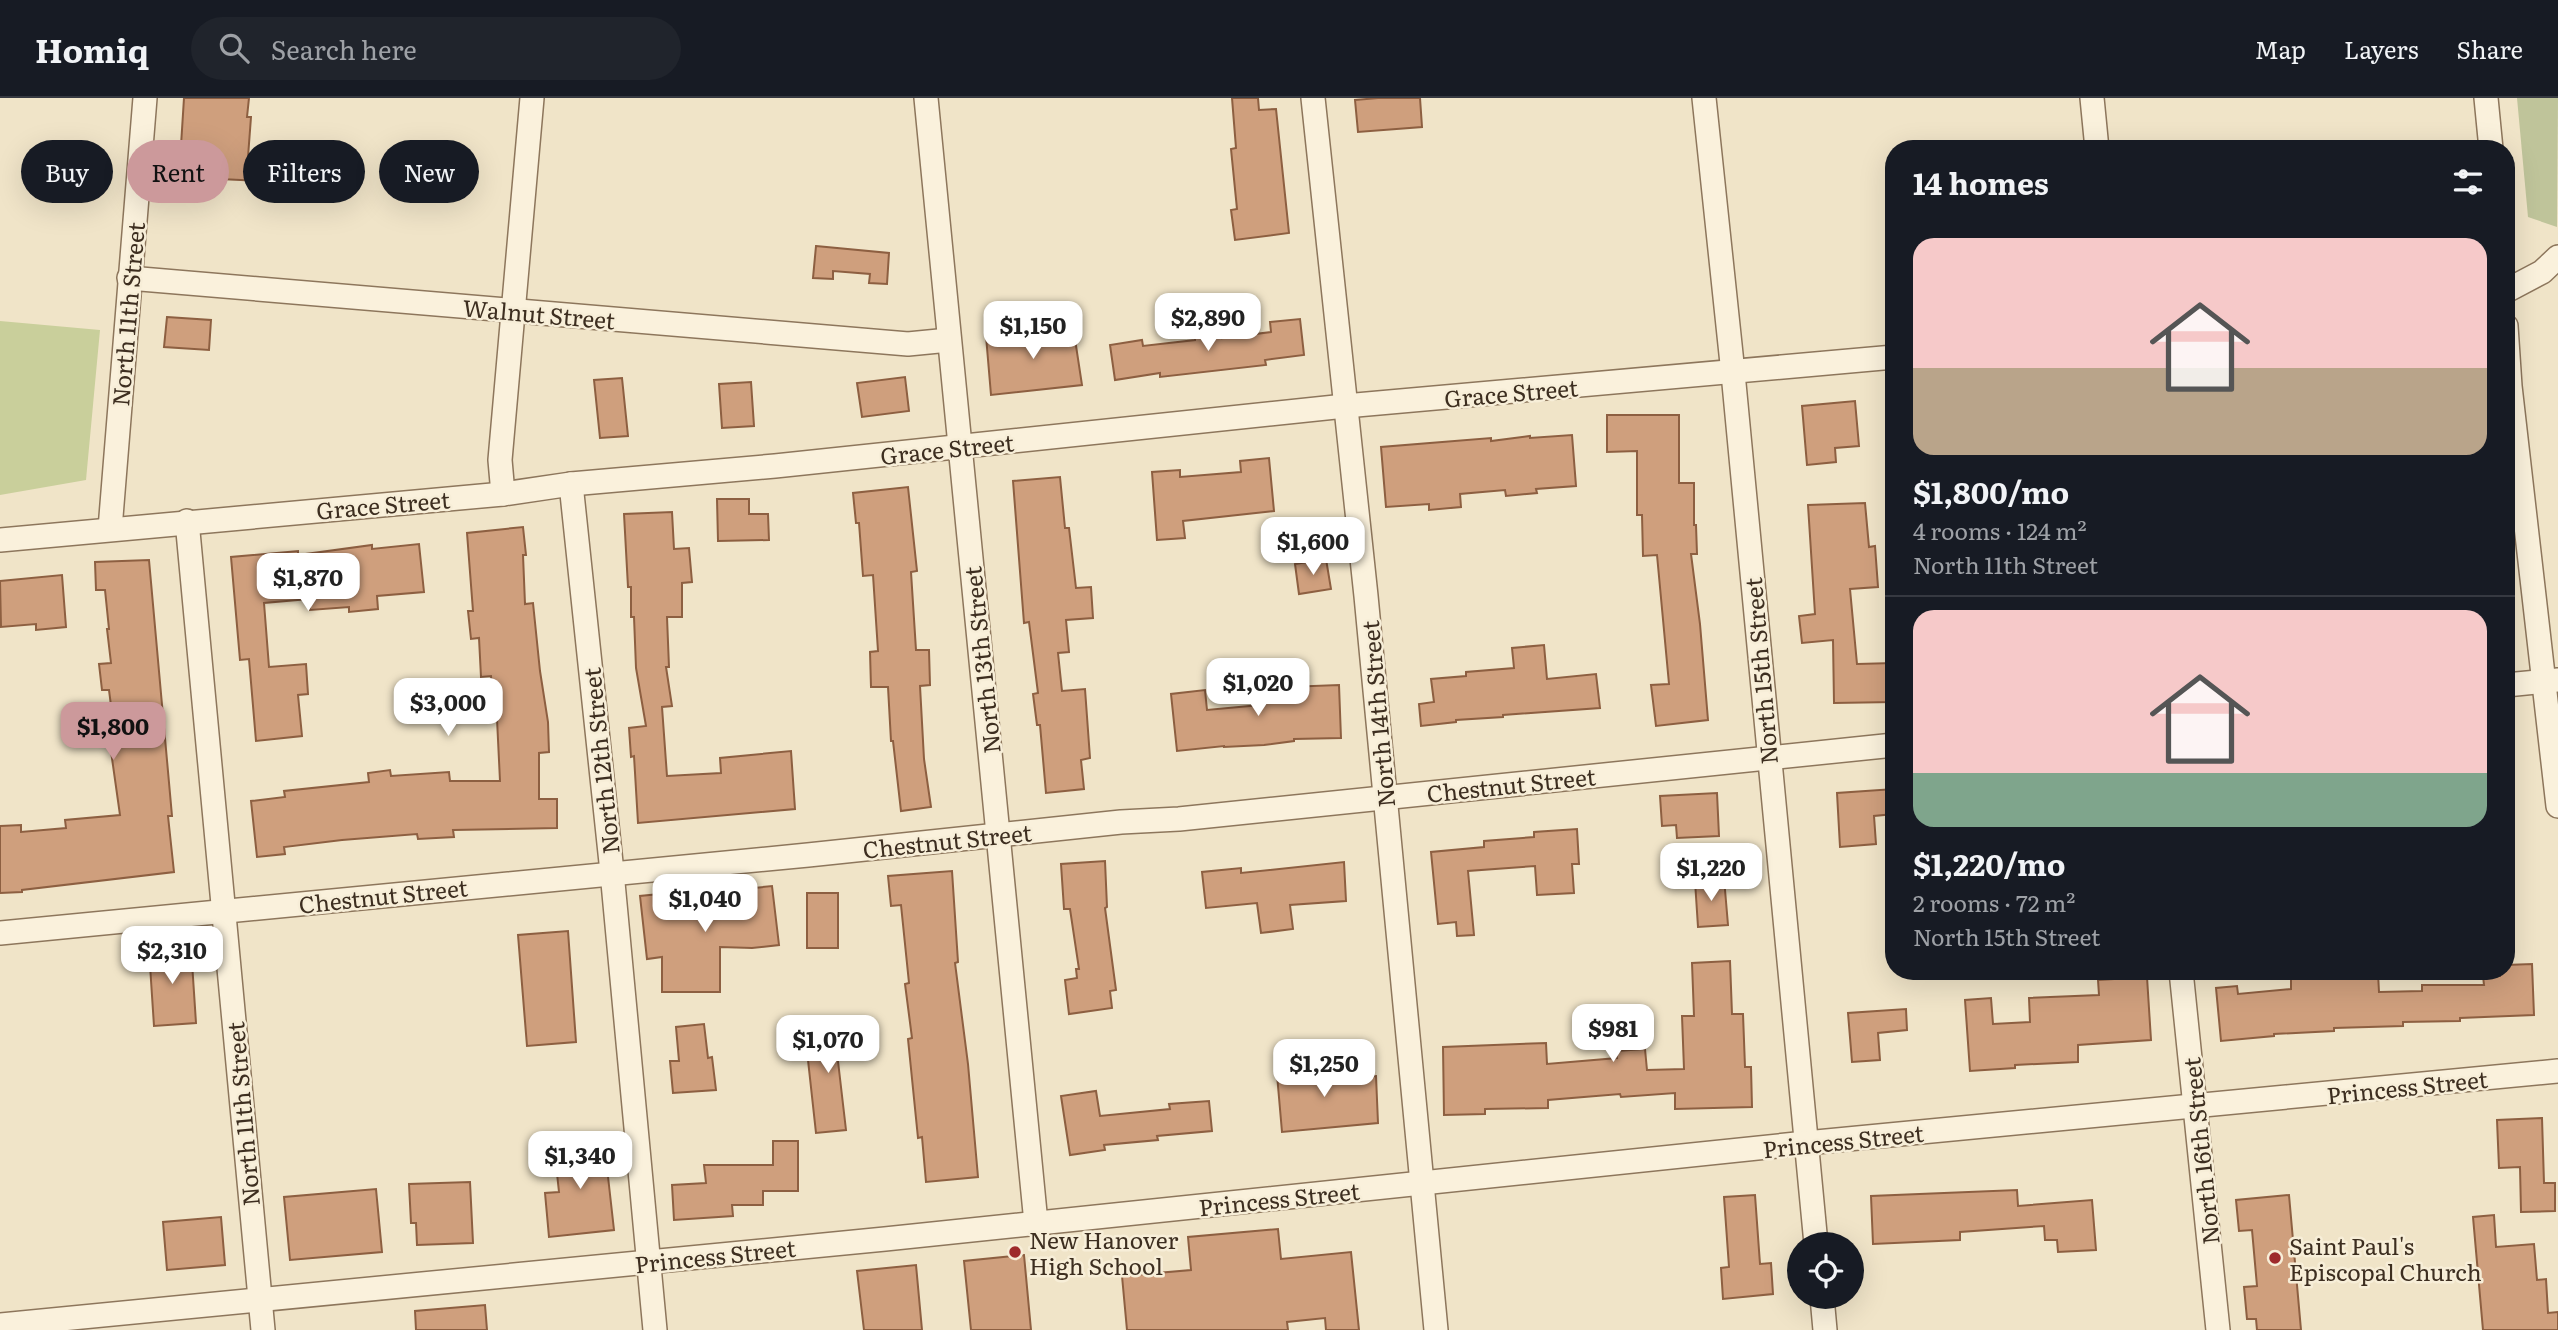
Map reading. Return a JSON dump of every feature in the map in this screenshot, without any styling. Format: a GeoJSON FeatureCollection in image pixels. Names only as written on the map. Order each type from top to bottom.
{"type":"FeatureCollection","features":[{"type":"Feature","properties":{"kind":"street","name":"North 11th Street"},"geometry":{"type":"LineString","coordinates":[[110,529],[145,98]]}},
{"type":"Feature","properties":{"kind":"street"},"geometry":{"type":"LineString","coordinates":[[503,494],[500,460],[532,98]]}},
{"type":"Feature","properties":{"kind":"street","name":"North 13th Street"},"geometry":{"type":"LineString","coordinates":[[926,98],[1036,1223]]}},
{"type":"Feature","properties":{"kind":"street","name":"North 14th Street"},"geometry":{"type":"LineString","coordinates":[[1313,98],[1385,797],[1436,1330]]}},
{"type":"Feature","properties":{"kind":"street","name":"North 15th Street"},"geometry":{"type":"LineString","coordinates":[[1704,98],[1733,373],[1815,1232]]}},
{"type":"Feature","properties":{"kind":"street"},"geometry":{"type":"LineString","coordinates":[[2092,98],[2096,140]]}},
{"type":"Feature","properties":{"kind":"street"},"geometry":{"type":"LineString","coordinates":[[2486,98],[2490,140]]}},
{"type":"Feature","properties":{"kind":"street"},"geometry":{"type":"LineString","coordinates":[[2515,286],[2542,272],[2558,257]]}},
{"type":"Feature","properties":{"kind":"street","name":"Walnut Street"},"geometry":{"type":"LineString","coordinates":[[129,278],[908,344],[949,340]]}},
{"type":"Feature","properties":{"kind":"street","name":"Grace Street"},"geometry":{"type":"LineString","coordinates":[[0,540],[503,494],[571,484],[1345,406],[1885,359]]}},
{"type":"Feature","properties":{"kind":"street"},"geometry":{"type":"LineString","coordinates":[[2515,421],[2551,680],[2558,806]]}},
{"type":"Feature","properties":{"kind":"street","name":"North 12th Street"},"geometry":{"type":"LineString","coordinates":[[571,484],[612,872],[655,1330]]}},
{"type":"Feature","properties":{"kind":"street","name":"North 11th Street"},"geometry":{"type":"LineString","coordinates":[[187,521],[263,1330]]}},
{"type":"Feature","properties":{"kind":"street"},"geometry":{"type":"LineString","coordinates":[[2515,684],[2551,680]]}},
{"type":"Feature","properties":{"kind":"street","name":"Chestnut Street"},"geometry":{"type":"LineString","coordinates":[[0,933],[1885,746]]}},
{"type":"Feature","properties":{"kind":"street","name":"North 16th Street"},"geometry":{"type":"LineString","coordinates":[[2182,980],[2218,1330]]}},
{"type":"Feature","properties":{"kind":"street","name":"Princess Street"},"geometry":{"type":"LineString","coordinates":[[0,1325],[1036,1223],[1806,1143],[2558,1071]]}},
{"type":"Feature","properties":{"kind":"street"},"geometry":{"type":"LineString","coordinates":[[1823,1309],[1825,1330]]}},
{"type":"Feature","properties":{"kind":"green space"},"geometry":{"type":"Polygon","coordinates":[[[2517,98],[2558,98],[2557,227],[2528,217],[2517,98]]]}},
{"type":"Feature","properties":{"kind":"green space"},"geometry":{"type":"Polygon","coordinates":[[[0,321],[100,330],[86,480],[0,495],[0,321]]]}},
{"type":"Feature","properties":{"kind":"building"},"geometry":{"type":"Polygon","coordinates":[[[184,98],[249,98],[247,117],[251,117],[249,140],[243,140],[243,180],[229,179],[229,140],[181,140],[184,98]]]}},
{"type":"Feature","properties":{"kind":"building"},"geometry":{"type":"Polygon","coordinates":[[[1232,98],[1258,98],[1259,110],[1276,109],[1289,233],[1235,240],[1231,210],[1237,209],[1231,149],[1236,148],[1232,98]]]}},
{"type":"Feature","properties":{"kind":"building"},"geometry":{"type":"Polygon","coordinates":[[[1420,98],[1422,127],[1358,132],[1355,100],[1420,98]]]}},
{"type":"Feature","properties":{"kind":"building"},"geometry":{"type":"Polygon","coordinates":[[[816,246],[889,253],[887,284],[869,283],[870,274],[833,271],[833,279],[813,278],[816,246]]]}},
{"type":"Feature","properties":{"kind":"building"},"geometry":{"type":"Polygon","coordinates":[[[167,317],[211,320],[209,350],[164,347],[167,317]]]}},
{"type":"Feature","properties":{"kind":"building"},"geometry":{"type":"Polygon","coordinates":[[[1300,319],[1304,355],[1265,360],[1266,365],[1160,377],[1160,373],[1115,380],[1110,345],[1142,340],[1143,346],[1195,340],[1195,335],[1222,332],[1222,338],[1271,332],[1270,322],[1300,319]]]}},
{"type":"Feature","properties":{"kind":"building"},"geometry":{"type":"Polygon","coordinates":[[[1073,326],[1082,385],[991,395],[986,336],[1073,326]]]}},
{"type":"Feature","properties":{"kind":"building"},"geometry":{"type":"Polygon","coordinates":[[[905,377],[909,411],[862,417],[857,383],[905,377]]]}},
{"type":"Feature","properties":{"kind":"building"},"geometry":{"type":"Polygon","coordinates":[[[622,378],[628,436],[600,438],[594,380],[622,378]]]}},
{"type":"Feature","properties":{"kind":"building"},"geometry":{"type":"Polygon","coordinates":[[[751,382],[754,426],[722,428],[719,384],[751,382]]]}},
{"type":"Feature","properties":{"kind":"building"},"geometry":{"type":"Polygon","coordinates":[[[1855,401],[1859,446],[1835,448],[1836,462],[1807,465],[1802,406],[1855,401]]]}},
{"type":"Feature","properties":{"kind":"building"},"geometry":{"type":"Polygon","coordinates":[[[1607,415],[1679,415],[1679,483],[1694,483],[1697,554],[1691,554],[1708,720],[1656,726],[1651,685],[1669,684],[1657,555],[1643,556],[1642,515],[1637,515],[1637,451],[1607,452],[1607,415]]]}},
{"type":"Feature","properties":{"kind":"building"},"geometry":{"type":"Polygon","coordinates":[[[1572,435],[1576,486],[1536,489],[1537,493],[1506,496],[1505,490],[1460,494],[1461,507],[1429,510],[1429,504],[1386,507],[1381,447],[1572,435]]]}},
{"type":"Feature","properties":{"kind":"building"},"geometry":{"type":"Polygon","coordinates":[[[1269,458],[1274,511],[1183,521],[1185,538],[1157,540],[1152,472],[1180,470],[1180,477],[1241,472],[1240,461],[1269,458]]]}},
{"type":"Feature","properties":{"kind":"building"},"geometry":{"type":"Polygon","coordinates":[[[1060,477],[1065,528],[1069,528],[1076,588],[1091,587],[1093,618],[1066,620],[1069,652],[1058,653],[1062,691],[1085,689],[1090,758],[1081,760],[1084,789],[1046,793],[1040,725],[1037,725],[1033,694],[1038,693],[1029,622],[1024,623],[1013,481],[1060,477]]]}},
{"type":"Feature","properties":{"kind":"building"},"geometry":{"type":"Polygon","coordinates":[[[908,487],[917,571],[911,572],[916,650],[929,650],[930,685],[920,686],[924,759],[931,807],[901,811],[891,741],[888,687],[871,687],[870,652],[878,651],[873,575],[863,576],[859,523],[856,523],[853,493],[908,487]]]}},
{"type":"Feature","properties":{"kind":"building"},"geometry":{"type":"Polygon","coordinates":[[[717,499],[749,499],[749,514],[768,514],[769,540],[718,541],[717,499]]]}},
{"type":"Feature","properties":{"kind":"building"},"geometry":{"type":"Polygon","coordinates":[[[1865,503],[1869,547],[1875,546],[1878,587],[1850,589],[1857,664],[1885,663],[1885,702],[1834,703],[1833,640],[1802,643],[1799,616],[1815,614],[1808,505],[1865,503]]]}},
{"type":"Feature","properties":{"kind":"building"},"geometry":{"type":"Polygon","coordinates":[[[672,512],[674,549],[689,548],[692,582],[682,583],[682,617],[667,617],[669,667],[666,667],[672,706],[662,707],[667,776],[721,773],[720,758],[791,751],[795,809],[638,823],[634,756],[631,757],[629,728],[646,726],[636,668],[624,514],[672,512]]]}},
{"type":"Feature","properties":{"kind":"building"},"geometry":{"type":"Polygon","coordinates":[[[523,527],[526,555],[523,555],[525,604],[533,603],[548,722],[549,752],[539,753],[539,799],[557,799],[557,828],[453,830],[454,837],[418,839],[417,834],[342,840],[284,847],[285,854],[257,857],[251,801],[285,797],[284,791],[369,782],[368,773],[390,770],[391,776],[449,772],[450,781],[500,781],[497,719],[491,676],[481,677],[479,638],[471,639],[468,611],[473,611],[467,533],[523,527]]]}},
{"type":"Feature","properties":{"kind":"building"},"geometry":{"type":"Polygon","coordinates":[[[419,544],[424,592],[377,596],[378,609],[349,612],[349,607],[310,610],[309,599],[264,603],[269,667],[306,664],[308,694],[298,695],[302,736],[256,741],[249,659],[240,660],[231,557],[298,551],[298,555],[372,545],[372,549],[419,544]]]}},
{"type":"Feature","properties":{"kind":"building"},"geometry":{"type":"Polygon","coordinates":[[[1326,559],[1331,589],[1299,594],[1295,564],[1326,559]]]}},
{"type":"Feature","properties":{"kind":"building"},"geometry":{"type":"Polygon","coordinates":[[[149,560],[172,816],[168,816],[174,872],[0,893],[0,826],[21,825],[21,832],[66,828],[65,820],[120,815],[108,730],[114,729],[109,690],[102,690],[99,664],[111,663],[109,629],[105,590],[96,590],[95,562],[149,560]]]}},
{"type":"Feature","properties":{"kind":"building"},"geometry":{"type":"Polygon","coordinates":[[[62,575],[66,627],[36,630],[36,624],[1,627],[0,581],[62,575]]]}},
{"type":"Feature","properties":{"kind":"building"},"geometry":{"type":"Polygon","coordinates":[[[1544,645],[1547,679],[1596,674],[1600,708],[1503,715],[1421,726],[1419,704],[1434,702],[1431,679],[1466,676],[1466,672],[1514,668],[1512,648],[1544,645]]]}},
{"type":"Feature","properties":{"kind":"building"},"geometry":{"type":"Polygon","coordinates":[[[1287,681],[1287,687],[1339,685],[1341,738],[1294,739],[1264,745],[1177,751],[1171,694],[1205,690],[1207,710],[1260,705],[1257,685],[1287,681]]]}},
{"type":"Feature","properties":{"kind":"building"},"geometry":{"type":"Polygon","coordinates":[[[1885,790],[1885,815],[1874,816],[1876,844],[1840,847],[1837,793],[1885,790]]]}},
{"type":"Feature","properties":{"kind":"building"},"geometry":{"type":"Polygon","coordinates":[[[1717,793],[1719,836],[1677,838],[1676,825],[1662,826],[1660,796],[1717,793]]]}},
{"type":"Feature","properties":{"kind":"building"},"geometry":{"type":"Polygon","coordinates":[[[1577,829],[1579,864],[1572,864],[1574,893],[1537,895],[1535,866],[1468,871],[1474,935],[1457,936],[1456,922],[1438,924],[1431,852],[1484,847],[1484,841],[1534,837],[1534,832],[1577,829]]]}},
{"type":"Feature","properties":{"kind":"building"},"geometry":{"type":"Polygon","coordinates":[[[1105,861],[1105,908],[1116,990],[1110,991],[1112,1008],[1069,1014],[1065,980],[1077,978],[1076,969],[1079,969],[1070,909],[1064,909],[1061,864],[1105,861]]]}},
{"type":"Feature","properties":{"kind":"building"},"geometry":{"type":"Polygon","coordinates":[[[1344,862],[1346,901],[1290,905],[1293,929],[1261,933],[1257,903],[1206,908],[1202,872],[1241,868],[1241,873],[1344,862]]]}},
{"type":"Feature","properties":{"kind":"building"},"geometry":{"type":"Polygon","coordinates":[[[952,871],[958,962],[955,963],[968,1064],[978,1177],[926,1182],[922,1137],[918,1138],[908,1039],[912,1038],[905,984],[909,983],[901,905],[891,906],[888,876],[952,871]]]}},
{"type":"Feature","properties":{"kind":"building"},"geometry":{"type":"Polygon","coordinates":[[[1724,878],[1728,925],[1698,927],[1695,881],[1724,878]]]}},
{"type":"Feature","properties":{"kind":"building"},"geometry":{"type":"Polygon","coordinates":[[[772,886],[779,945],[720,947],[720,992],[662,992],[662,957],[647,959],[640,896],[669,893],[746,895],[745,889],[772,886]]]}},
{"type":"Feature","properties":{"kind":"building"},"geometry":{"type":"Polygon","coordinates":[[[807,893],[838,893],[838,948],[807,948],[807,893]]]}},
{"type":"Feature","properties":{"kind":"building"},"geometry":{"type":"Polygon","coordinates":[[[568,931],[576,1042],[527,1046],[518,935],[568,931]]]}},
{"type":"Feature","properties":{"kind":"building"},"geometry":{"type":"Polygon","coordinates":[[[191,947],[196,1023],[154,1026],[149,950],[191,947]]]}},
{"type":"Feature","properties":{"kind":"building"},"geometry":{"type":"Polygon","coordinates":[[[1730,961],[1732,1014],[1743,1014],[1745,1067],[1751,1067],[1752,1107],[1675,1109],[1675,1093],[1621,1097],[1620,1094],[1548,1100],[1548,1108],[1485,1109],[1485,1114],[1444,1115],[1443,1047],[1546,1043],[1547,1064],[1617,1058],[1616,1051],[1645,1049],[1647,1070],[1684,1069],[1682,1016],[1694,1016],[1692,963],[1730,961]]]}},
{"type":"Feature","properties":{"kind":"building"},"geometry":{"type":"Polygon","coordinates":[[[2532,964],[2534,1015],[2403,1022],[2403,1026],[2334,1028],[2334,1031],[2274,1034],[2221,1041],[2216,988],[2237,986],[2238,994],[2291,989],[2291,980],[2378,980],[2379,992],[2422,991],[2422,985],[2484,985],[2483,980],[2515,980],[2515,965],[2532,964]]]}},
{"type":"Feature","properties":{"kind":"building"},"geometry":{"type":"Polygon","coordinates":[[[2098,980],[2147,980],[2151,1040],[2078,1045],[2078,1062],[2015,1065],[2015,1068],[1970,1071],[1965,1000],[1991,998],[1993,1024],[2030,1022],[2029,998],[2099,995],[2098,980]]]}},
{"type":"Feature","properties":{"kind":"building"},"geometry":{"type":"Polygon","coordinates":[[[1906,1009],[1907,1030],[1878,1033],[1880,1060],[1852,1062],[1848,1013],[1906,1009]]]}},
{"type":"Feature","properties":{"kind":"building"},"geometry":{"type":"Polygon","coordinates":[[[851,1021],[853,1042],[836,1044],[846,1130],[816,1133],[808,1060],[814,1059],[810,1026],[851,1021]]]}},
{"type":"Feature","properties":{"kind":"building"},"geometry":{"type":"Polygon","coordinates":[[[704,1024],[708,1058],[712,1057],[716,1090],[673,1093],[670,1061],[679,1061],[676,1027],[704,1024]]]}},
{"type":"Feature","properties":{"kind":"building"},"geometry":{"type":"Polygon","coordinates":[[[1312,1060],[1313,1081],[1376,1076],[1378,1123],[1282,1132],[1276,1063],[1312,1060]]]}},
{"type":"Feature","properties":{"kind":"building"},"geometry":{"type":"Polygon","coordinates":[[[1096,1091],[1100,1116],[1170,1109],[1169,1104],[1209,1101],[1212,1131],[1157,1136],[1158,1140],[1104,1145],[1105,1150],[1070,1155],[1061,1096],[1096,1091]]]}},
{"type":"Feature","properties":{"kind":"building"},"geometry":{"type":"Polygon","coordinates":[[[2542,1118],[2544,1183],[2555,1183],[2555,1211],[2521,1212],[2520,1167],[2499,1168],[2497,1120],[2542,1118]]]}},
{"type":"Feature","properties":{"kind":"building"},"geometry":{"type":"Polygon","coordinates":[[[604,1141],[614,1230],[549,1237],[545,1193],[559,1192],[554,1146],[604,1141]]]}},
{"type":"Feature","properties":{"kind":"building"},"geometry":{"type":"Polygon","coordinates":[[[773,1141],[798,1141],[798,1191],[763,1191],[763,1205],[732,1205],[733,1216],[674,1220],[672,1185],[706,1183],[704,1165],[773,1165],[773,1141]]]}},
{"type":"Feature","properties":{"kind":"building"},"geometry":{"type":"Polygon","coordinates":[[[470,1182],[473,1243],[417,1245],[416,1223],[411,1223],[409,1184],[470,1182]]]}},
{"type":"Feature","properties":{"kind":"building"},"geometry":{"type":"Polygon","coordinates":[[[376,1189],[382,1252],[290,1260],[284,1197],[376,1189]]]}},
{"type":"Feature","properties":{"kind":"building"},"geometry":{"type":"Polygon","coordinates":[[[2017,1190],[2018,1206],[2092,1200],[2096,1250],[2058,1252],[2057,1240],[2045,1240],[2044,1226],[1960,1232],[1960,1240],[1873,1244],[1871,1196],[2017,1190]]]}},
{"type":"Feature","properties":{"kind":"building"},"geometry":{"type":"Polygon","coordinates":[[[1755,1195],[1760,1264],[1771,1263],[1773,1294],[1723,1299],[1721,1268],[1729,1267],[1724,1197],[1755,1195]]]}},
{"type":"Feature","properties":{"kind":"building","name":"Saint Paul's Episcopal Church"},"geometry":{"type":"Polygon","coordinates":[[[2289,1195],[2301,1330],[2257,1330],[2256,1319],[2247,1319],[2244,1287],[2257,1286],[2252,1230],[2239,1231],[2236,1200],[2289,1195]]]}},
{"type":"Feature","properties":{"kind":"building"},"geometry":{"type":"Polygon","coordinates":[[[2494,1215],[2496,1247],[2534,1244],[2537,1280],[2546,1279],[2548,1313],[2558,1312],[2558,1330],[2483,1330],[2473,1217],[2494,1215]]]}},
{"type":"Feature","properties":{"kind":"building"},"geometry":{"type":"Polygon","coordinates":[[[221,1217],[225,1265],[167,1270],[163,1222],[221,1217]]]}},
{"type":"Feature","properties":{"kind":"building"},"geometry":{"type":"Polygon","coordinates":[[[1278,1229],[1281,1259],[1351,1252],[1359,1330],[1326,1330],[1325,1318],[1287,1322],[1288,1330],[1127,1330],[1122,1276],[1191,1270],[1188,1237],[1278,1229]]]}},
{"type":"Feature","properties":{"kind":"building"},"geometry":{"type":"Polygon","coordinates":[[[1024,1255],[1031,1330],[971,1330],[964,1261],[1024,1255]]]}},
{"type":"Feature","properties":{"kind":"building"},"geometry":{"type":"Polygon","coordinates":[[[916,1265],[922,1330],[864,1330],[857,1271],[916,1265]]]}},
{"type":"Feature","properties":{"kind":"building"},"geometry":{"type":"Polygon","coordinates":[[[485,1305],[487,1330],[416,1330],[415,1311],[485,1305]]]}},
{"type":"Feature","properties":{"kind":"place","name":"New Hanover High School"},"geometry":{"type":"Point","coordinates":[1015,1252]}},
{"type":"Feature","properties":{"kind":"place","name":"Saint Paul's Episcopal Church"},"geometry":{"type":"Point","coordinates":[2275,1258]}}]}
